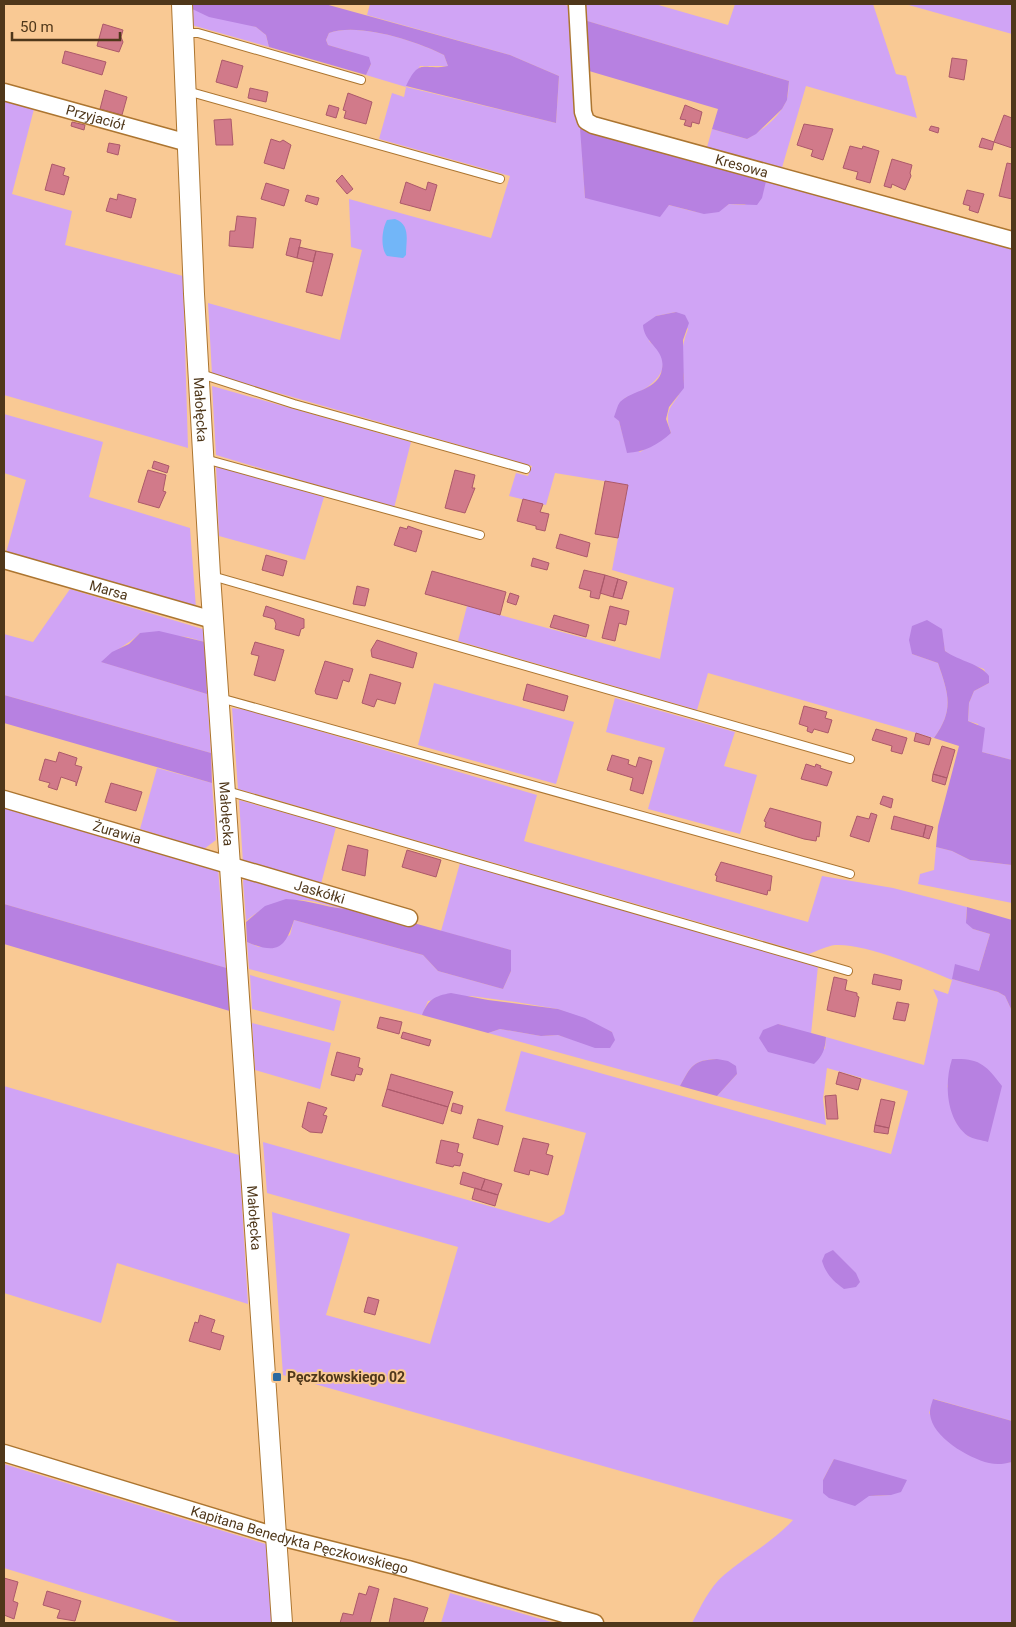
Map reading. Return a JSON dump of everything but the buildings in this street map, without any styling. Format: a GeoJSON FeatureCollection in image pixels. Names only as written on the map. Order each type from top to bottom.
{"type":"FeatureCollection","features":[{"type":"Feature","properties":{"kind":"street","name":"Małołęcka"},"geometry":{"type":"LineString","coordinates":[[182,4],[210,576],[282,1623]]}},
{"type":"Feature","properties":{"kind":"street","name":"Kresowa"},"geometry":{"type":"LineString","coordinates":[[577,4],[582,112],[586,121],[593,125],[1012,240]]}},
{"type":"Feature","properties":{"kind":"street","name":"Przyjaciół"},"geometry":{"type":"LineString","coordinates":[[4,92],[188,143]]}},
{"type":"Feature","properties":{"kind":"street","name":"Marsa"},"geometry":{"type":"LineString","coordinates":[[4,560],[213,620]]}},
{"type":"Feature","properties":{"kind":"street","name":"Żurawia"},"geometry":{"type":"LineString","coordinates":[[4,799],[229,866]]}},
{"type":"Feature","properties":{"kind":"street","name":"Jaskółki"},"geometry":{"type":"LineString","coordinates":[[229,866],[409,918]]}},
{"type":"Feature","properties":{"kind":"street","name":"Kapitana Benedykta Pęczkowskiego"},"geometry":{"type":"LineString","coordinates":[[4,1453],[276,1536],[399,1567],[595,1623]]}},
{"type":"Feature","properties":{"kind":"lane"},"geometry":{"type":"LineString","coordinates":[[183,33],[198,33],[361,80]]}},
{"type":"Feature","properties":{"kind":"lane"},"geometry":{"type":"LineString","coordinates":[[186,91],[500,179]]}},
{"type":"Feature","properties":{"kind":"lane"},"geometry":{"type":"LineString","coordinates":[[199,374],[294,404],[526,469]]}},
{"type":"Feature","properties":{"kind":"lane"},"geometry":{"type":"LineString","coordinates":[[204,458],[480,535]]}},
{"type":"Feature","properties":{"kind":"lane"},"geometry":{"type":"LineString","coordinates":[[210,576],[850,758]]}},
{"type":"Feature","properties":{"kind":"lane"},"geometry":{"type":"LineString","coordinates":[[218,697],[850,874]]}},
{"type":"Feature","properties":{"kind":"lane"},"geometry":{"type":"LineString","coordinates":[[225,791],[848,971]]}},
{"type":"Feature","properties":{"kind":"shaded area"},"geometry":{"type":"Polygon","coordinates":[[[188,4],[325,4],[510,55],[559,76],[556,123],[406,86],[419,68],[448,66],[444,55],[419,44],[371,31],[341,30],[329,33],[326,40],[328,45],[369,57],[371,64],[366,75],[269,47],[266,35],[256,27],[209,17],[188,7],[188,4]]]}},
{"type":"Feature","properties":{"kind":"shaded area"},"geometry":{"type":"Polygon","coordinates":[[[370,4],[560,4],[573,7],[585,198],[665,209],[669,205],[707,213],[722,209],[729,204],[745,205],[767,177],[1012,244],[1012,760],[982,752],[978,724],[968,721],[969,703],[974,691],[989,683],[984,669],[957,660],[945,651],[941,629],[912,654],[938,663],[945,683],[948,701],[947,709],[941,728],[934,738],[708,673],[697,710],[458,641],[467,606],[660,659],[674,588],[612,570],[628,485],[555,473],[546,505],[509,496],[516,473],[528,476],[532,466],[212,374],[208,303],[340,340],[362,250],[351,247],[349,199],[491,238],[510,176],[379,139],[392,93],[404,97],[406,87],[556,123],[559,76],[510,55],[367,15],[370,4]],[[676,312],[656,316],[649,341],[658,350],[663,359],[663,368],[653,383],[645,389],[625,398],[619,421],[625,443],[640,452],[671,433],[668,416],[669,410],[682,388],[684,379],[682,353],[688,329],[676,312]]]}},
{"type":"Feature","properties":{"kind":"shaded area"},"geometry":{"type":"Polygon","coordinates":[[[584,4],[655,4],[728,25],[735,4],[873,4],[896,74],[906,76],[917,118],[806,86],[781,171],[706,151],[712,129],[747,139],[770,123],[786,101],[789,81],[584,20],[584,4]]]}},
{"type":"Feature","properties":{"kind":"shaded area"},"geometry":{"type":"Polygon","coordinates":[[[905,4],[1012,4],[1012,34],[905,4]]]}},
{"type":"Feature","properties":{"kind":"shaded area"},"geometry":{"type":"Polygon","coordinates":[[[188,7],[256,27],[266,35],[269,47],[188,24],[188,7]]]}},
{"type":"Feature","properties":{"kind":"shaded area"},"geometry":{"type":"Polygon","coordinates":[[[584,20],[789,81],[787,100],[782,109],[756,134],[747,139],[712,129],[718,109],[589,71],[584,20]]]}},
{"type":"Feature","properties":{"kind":"shaded area"},"geometry":{"type":"Polygon","coordinates":[[[341,30],[371,31],[419,44],[444,55],[448,66],[420,66],[406,87],[366,75],[371,64],[352,52],[328,45],[326,40],[329,33],[341,30]]]}},
{"type":"Feature","properties":{"kind":"shaded area"},"geometry":{"type":"Polygon","coordinates":[[[4,100],[34,109],[12,194],[72,211],[65,245],[183,276],[188,448],[4,395],[4,100]]]}},
{"type":"Feature","properties":{"kind":"shaded area"},"geometry":{"type":"Polygon","coordinates":[[[580,128],[767,177],[762,198],[757,205],[729,204],[719,212],[704,214],[669,205],[660,217],[585,198],[580,128]]]}},
{"type":"Feature","properties":{"kind":"shaded area"},"geometry":{"type":"Polygon","coordinates":[[[676,312],[685,315],[689,323],[683,340],[684,388],[669,407],[666,419],[671,433],[651,447],[627,453],[619,421],[614,417],[618,405],[625,398],[651,386],[660,376],[662,369],[661,356],[644,332],[643,325],[656,316],[676,312]]]}},
{"type":"Feature","properties":{"kind":"shaded area"},"geometry":{"type":"Polygon","coordinates":[[[212,386],[411,442],[394,508],[216,455],[212,386]]]}},
{"type":"Feature","properties":{"kind":"shaded area"},"geometry":{"type":"Polygon","coordinates":[[[4,414],[103,442],[89,497],[190,528],[196,608],[6,553],[26,480],[4,473],[4,414]]]}},
{"type":"Feature","properties":{"kind":"shaded area"},"geometry":{"type":"Polygon","coordinates":[[[216,466],[324,497],[305,560],[219,536],[216,466]]]}},
{"type":"Feature","properties":{"kind":"shaded area"},"geometry":{"type":"Polygon","coordinates":[[[70,589],[206,630],[205,642],[187,637],[140,633],[102,662],[207,694],[211,753],[4,695],[4,634],[33,642],[70,589]]]}},
{"type":"Feature","properties":{"kind":"shaded area"},"geometry":{"type":"Polygon","coordinates":[[[927,620],[942,629],[945,651],[981,668],[989,676],[989,683],[974,691],[969,703],[968,721],[985,728],[982,752],[1012,760],[1012,865],[970,860],[952,851],[936,847],[938,826],[959,746],[934,738],[945,718],[948,701],[945,683],[938,663],[912,654],[909,640],[912,626],[927,620]]]}},
{"type":"Feature","properties":{"kind":"shaded area"},"geometry":{"type":"Polygon","coordinates":[[[159,631],[205,642],[207,694],[101,662],[112,652],[129,644],[140,633],[159,631]]]}},
{"type":"Feature","properties":{"kind":"shaded area"},"geometry":{"type":"Polygon","coordinates":[[[434,683],[574,722],[556,784],[418,745],[434,683]]]}},
{"type":"Feature","properties":{"kind":"shaded area"},"geometry":{"type":"Polygon","coordinates":[[[4,695],[211,753],[212,783],[4,723],[4,695]]]}},
{"type":"Feature","properties":{"kind":"shaded area"},"geometry":{"type":"Polygon","coordinates":[[[615,698],[735,732],[724,766],[757,775],[740,834],[648,809],[665,748],[606,732],[615,698]]]}},
{"type":"Feature","properties":{"kind":"shaded area"},"geometry":{"type":"Polygon","coordinates":[[[232,708],[248,710],[537,795],[524,841],[808,922],[822,876],[893,888],[967,907],[966,919],[973,929],[990,934],[979,971],[952,979],[998,992],[1005,996],[1012,1011],[1012,1421],[934,1399],[929,1413],[964,1450],[974,1456],[985,1461],[997,1463],[1012,1462],[1012,1623],[692,1623],[719,1580],[732,1568],[777,1535],[793,1520],[283,1375],[272,1212],[350,1234],[326,1315],[430,1344],[458,1247],[267,1193],[263,1142],[549,1223],[564,1214],[586,1133],[505,1111],[521,1051],[891,1154],[908,1091],[827,1068],[823,1099],[826,1125],[717,1096],[737,1074],[717,1059],[703,1061],[694,1065],[680,1086],[488,1033],[500,1029],[541,1036],[558,1035],[571,1039],[612,1032],[558,1009],[471,996],[428,1001],[422,1015],[249,969],[247,942],[259,947],[290,935],[294,920],[423,955],[438,971],[503,989],[511,971],[510,950],[441,931],[460,863],[818,966],[811,1034],[778,1024],[825,1049],[826,1037],[924,1065],[938,1000],[933,989],[948,994],[952,980],[894,957],[847,945],[825,947],[809,954],[238,789],[232,708]],[[947,1084],[956,1122],[969,1137],[947,1084]],[[834,1459],[823,1480],[869,1496],[891,1495],[834,1459]]]}},
{"type":"Feature","properties":{"kind":"shaded area"},"geometry":{"type":"Polygon","coordinates":[[[157,768],[212,783],[216,840],[204,849],[140,829],[157,768]]]}},
{"type":"Feature","properties":{"kind":"shaded area"},"geometry":{"type":"Polygon","coordinates":[[[239,800],[336,827],[321,884],[243,863],[239,800]]]}},
{"type":"Feature","properties":{"kind":"shaded area"},"geometry":{"type":"Polygon","coordinates":[[[4,806],[218,868],[226,968],[4,904],[4,806]]]}},
{"type":"Feature","properties":{"kind":"shaded area"},"geometry":{"type":"Polygon","coordinates":[[[936,847],[952,851],[970,860],[1012,865],[1012,903],[918,884],[920,874],[934,870],[936,847]]]}},
{"type":"Feature","properties":{"kind":"shaded area"},"geometry":{"type":"Polygon","coordinates":[[[245,877],[363,909],[338,908],[310,901],[294,900],[272,905],[246,921],[243,881],[245,877]]]}},
{"type":"Feature","properties":{"kind":"shaded area"},"geometry":{"type":"Polygon","coordinates":[[[286,899],[344,909],[363,909],[511,950],[511,971],[503,989],[438,971],[423,955],[294,920],[287,937],[279,946],[266,948],[247,942],[246,922],[265,906],[286,899]]]}},
{"type":"Feature","properties":{"kind":"shaded area"},"geometry":{"type":"Polygon","coordinates":[[[4,904],[230,969],[233,1012],[4,944],[4,904]]]}},
{"type":"Feature","properties":{"kind":"shaded area"},"geometry":{"type":"Polygon","coordinates":[[[967,907],[1012,920],[1012,1011],[1005,996],[998,992],[952,979],[955,964],[979,971],[990,934],[973,929],[966,923],[967,907]]]}},
{"type":"Feature","properties":{"kind":"shaded area"},"geometry":{"type":"Polygon","coordinates":[[[250,975],[341,1001],[334,1031],[252,1009],[250,975]]]}},
{"type":"Feature","properties":{"kind":"shaded area"},"geometry":{"type":"Polygon","coordinates":[[[451,993],[558,1009],[585,1018],[612,1032],[615,1040],[610,1048],[595,1048],[558,1035],[541,1036],[500,1029],[488,1033],[422,1015],[432,999],[451,993]]]}},
{"type":"Feature","properties":{"kind":"shaded area"},"geometry":{"type":"Polygon","coordinates":[[[252,1023],[331,1043],[320,1089],[255,1070],[252,1023]]]}},
{"type":"Feature","properties":{"kind":"shaded area"},"geometry":{"type":"Polygon","coordinates":[[[778,1024],[826,1037],[820,1058],[814,1064],[768,1052],[759,1038],[763,1030],[778,1024]]]}},
{"type":"Feature","properties":{"kind":"shaded area"},"geometry":{"type":"Polygon","coordinates":[[[717,1059],[728,1061],[736,1066],[737,1074],[717,1096],[680,1086],[694,1065],[703,1061],[717,1059]]]}},
{"type":"Feature","properties":{"kind":"shaded area"},"geometry":{"type":"Polygon","coordinates":[[[952,1059],[969,1060],[982,1064],[1002,1086],[988,1142],[968,1136],[955,1121],[951,1111],[948,1090],[949,1069],[952,1059]]]}},
{"type":"Feature","properties":{"kind":"shaded area"},"geometry":{"type":"Polygon","coordinates":[[[4,1086],[239,1155],[248,1304],[117,1263],[101,1323],[4,1293],[4,1086]]]}},
{"type":"Feature","properties":{"kind":"shaded area"},"geometry":{"type":"Polygon","coordinates":[[[833,1250],[856,1273],[860,1282],[856,1287],[844,1289],[828,1273],[822,1261],[825,1254],[833,1250]]]}},
{"type":"Feature","properties":{"kind":"shaded area"},"geometry":{"type":"Polygon","coordinates":[[[933,1399],[1012,1421],[1012,1462],[989,1463],[971,1456],[952,1445],[937,1431],[932,1423],[930,1409],[933,1399]]]}},
{"type":"Feature","properties":{"kind":"shaded area"},"geometry":{"type":"Polygon","coordinates":[[[834,1459],[907,1480],[901,1492],[891,1495],[869,1496],[855,1506],[829,1498],[823,1493],[823,1480],[834,1459]]]}},
{"type":"Feature","properties":{"kind":"shaded area"},"geometry":{"type":"Polygon","coordinates":[[[4,1464],[269,1545],[275,1623],[183,1623],[4,1568],[4,1464]]]}},
{"type":"Feature","properties":{"kind":"shaded area"},"geometry":{"type":"Polygon","coordinates":[[[450,1593],[555,1623],[441,1623],[450,1593]]]}},
{"type":"Feature","properties":{"kind":"water"},"geometry":{"type":"Polygon","coordinates":[[[395,219],[406,229],[406,255],[403,258],[387,256],[383,248],[382,238],[385,224],[387,220],[395,219]]]}},
{"type":"Feature","properties":{"kind":"place","name":"Pęczkowskiego 02"},"geometry":{"type":"Point","coordinates":[277,1377]}}]}
